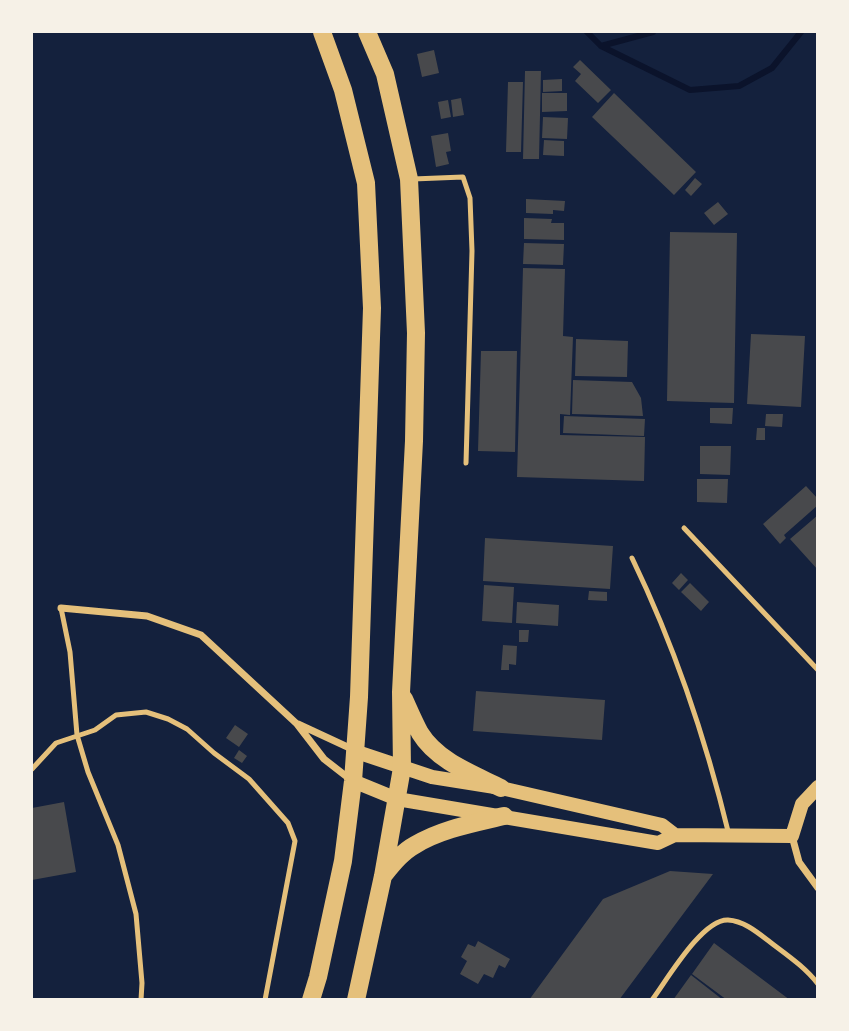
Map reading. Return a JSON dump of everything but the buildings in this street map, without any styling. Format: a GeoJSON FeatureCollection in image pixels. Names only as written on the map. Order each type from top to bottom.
{"type":"FeatureCollection","features":[{"type":"Feature","properties":{"kind":"highway"},"geometry":{"type":"LineString","coordinates":[[311,999],[344,861],[353,781],[359,697],[372,308],[366,183],[343,90],[322,32]]}},
{"type":"Feature","properties":{"kind":"highway"},"geometry":{"type":"LineString","coordinates":[[356,999],[383,876],[402,768],[401,692],[414,441],[416,333],[409,179],[385,74],[371,37]]}},
{"type":"Feature","properties":{"kind":"highway"},"geometry":{"type":"LineString","coordinates":[[401,692],[422,736],[437,751],[453,764],[501,788]]}},
{"type":"Feature","properties":{"kind":"highway"},"geometry":{"type":"LineString","coordinates":[[383,876],[400,856],[415,845],[446,832],[504,816]]}},
{"type":"Feature","properties":{"kind":"main road"},"geometry":{"type":"LineString","coordinates":[[354,751],[432,778],[501,788],[662,825],[675,835]]}},
{"type":"Feature","properties":{"kind":"main road"},"geometry":{"type":"LineString","coordinates":[[353,781],[397,800],[658,843],[675,835],[792,836],[794,822],[802,804],[817,787]]}},
{"type":"Feature","properties":{"kind":"street"},"geometry":{"type":"LineString","coordinates":[[61,608],[146,616],[201,635],[297,724],[324,759],[353,781]]}},
{"type":"Feature","properties":{"kind":"street"},"geometry":{"type":"LineString","coordinates":[[297,724],[354,751]]}},
{"type":"Feature","properties":{"kind":"street"},"geometry":{"type":"LineString","coordinates":[[792,836],[799,862],[817,888]]}},
{"type":"Feature","properties":{"kind":"lane"},"geometry":{"type":"LineString","coordinates":[[409,179],[463,177],[470,198],[472,251],[466,463]]}},
{"type":"Feature","properties":{"kind":"lane"},"geometry":{"type":"LineString","coordinates":[[684,528],[817,670]]}},
{"type":"Feature","properties":{"kind":"lane"},"geometry":{"type":"LineString","coordinates":[[632,558],[686,687],[714,774],[729,835]]}},
{"type":"Feature","properties":{"kind":"lane"},"geometry":{"type":"LineString","coordinates":[[61,608],[70,652],[77,735],[88,772],[118,845],[136,914],[141,999]]}},
{"type":"Feature","properties":{"kind":"lane"},"geometry":{"type":"LineString","coordinates":[[32,769],[55,743],[95,730],[116,715],[146,712],[187,729],[249,779],[288,824],[295,841],[265,999]]}},
{"type":"Feature","properties":{"kind":"lane"},"geometry":{"type":"LineString","coordinates":[[652,999],[695,940],[715,922],[728,920],[747,925],[807,970],[817,984]]}},
{"type":"Feature","properties":{"kind":"waterway"},"geometry":{"type":"LineString","coordinates":[[587,32],[601,46],[653,32]]}},
{"type":"Feature","properties":{"kind":"waterway"},"geometry":{"type":"LineString","coordinates":[[601,46],[690,90],[739,86],[772,68],[801,32]]}}]}
